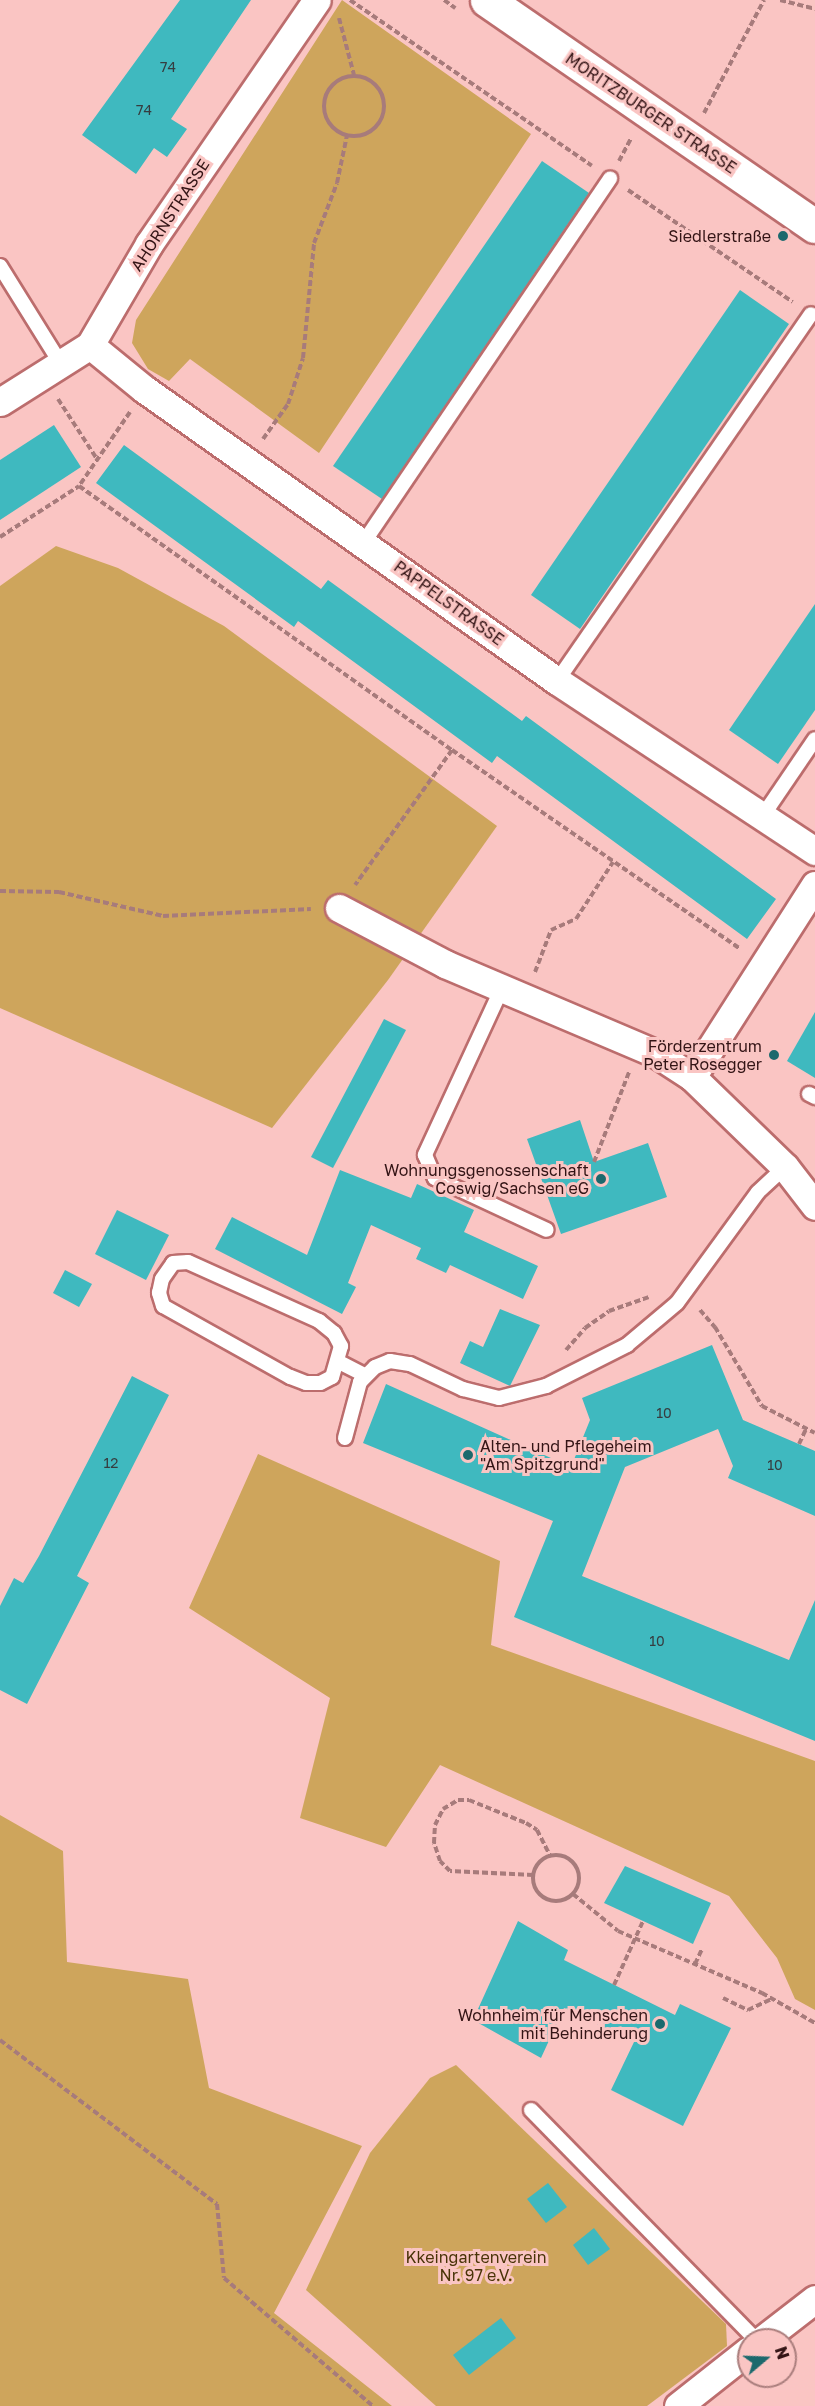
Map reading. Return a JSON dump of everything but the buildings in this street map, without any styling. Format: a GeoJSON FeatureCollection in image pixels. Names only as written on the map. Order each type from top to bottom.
{"type":"FeatureCollection","features":[{"type":"Feature","properties":{"kind":"street","name":"MORITZBURGER STRASSE"},"geometry":{"type":"LineString","coordinates":[[487,0],[815,226]]}},
{"type":"Feature","properties":{"kind":"street","name":"AHORNSTRASSE"},"geometry":{"type":"LineString","coordinates":[[0,402],[90,345],[149,244],[326,5]]}},
{"type":"Feature","properties":{"kind":"street","name":"PAPPELSTRASSE"},"geometry":{"type":"LineString","coordinates":[[90,345],[144,389],[364,542],[557,681],[815,851]]}},
{"type":"Feature","properties":{"kind":"street"},"geometry":{"type":"LineString","coordinates":[[692,1077],[815,885]]}},
{"type":"Feature","properties":{"kind":"street"},"geometry":{"type":"LineString","coordinates":[[339,908],[445,964],[639,1046],[692,1077],[785,1167],[815,1206]]}},
{"type":"Feature","properties":{"kind":"street"},"geometry":{"type":"LineString","coordinates":[[778,2328],[815,2299]]}},
{"type":"Feature","properties":{"kind":"street"},"geometry":{"type":"LineString","coordinates":[[678,2406],[737,2359]]}},
{"type":"Feature","properties":{"kind":"lane"},"geometry":{"type":"LineString","coordinates":[[364,542],[610,178]]}},
{"type":"Feature","properties":{"kind":"lane"},"geometry":{"type":"LineString","coordinates":[[0,266],[52,370]]}},
{"type":"Feature","properties":{"kind":"lane"},"geometry":{"type":"LineString","coordinates":[[557,681],[811,314]]}},
{"type":"Feature","properties":{"kind":"lane"},"geometry":{"type":"LineString","coordinates":[[762,817],[815,739]]}},
{"type":"Feature","properties":{"kind":"lane"},"geometry":{"type":"LineString","coordinates":[[513,993],[425,1155],[435,1178],[547,1230]]}},
{"type":"Feature","properties":{"kind":"lane"},"geometry":{"type":"LineString","coordinates":[[345,1438],[360,1382],[375,1367],[390,1361],[410,1364],[463,1389],[499,1398],[523,1395],[627,1345],[681,1299],[758,1192],[785,1167]]}},
{"type":"Feature","properties":{"kind":"lane"},"geometry":{"type":"LineString","coordinates":[[188,1262],[309,1317],[334,1333],[341,1346],[339,1362],[332,1377],[320,1383],[290,1377],[163,1306],[159,1293],[162,1279],[173,1263],[188,1262]]}},
{"type":"Feature","properties":{"kind":"lane"},"geometry":{"type":"LineString","coordinates":[[339,1362],[366,1376]]}},
{"type":"Feature","properties":{"kind":"lane"},"geometry":{"type":"LineString","coordinates":[[531,2110],[744,2328]]}},
{"type":"Feature","properties":{"kind":"path"},"geometry":{"type":"LineString","coordinates":[[350,0],[811,314]]}},
{"type":"Feature","properties":{"kind":"path"},"geometry":{"type":"LineString","coordinates":[[703,114],[764,0]]}},
{"type":"Feature","properties":{"kind":"path"},"geometry":{"type":"LineString","coordinates":[[780,0],[815,9]]}},
{"type":"Feature","properties":{"kind":"path"},"geometry":{"type":"LineString","coordinates":[[326,5],[354,75]]}},
{"type":"Feature","properties":{"kind":"path"},"geometry":{"type":"LineString","coordinates":[[354,75],[376,85],[384,106],[381,118],[369,132],[347,135],[327,120],[325,96],[334,82],[354,75]]}},
{"type":"Feature","properties":{"kind":"path"},"geometry":{"type":"LineString","coordinates":[[248,461],[288,404],[303,358],[314,243],[337,183],[347,135]]}},
{"type":"Feature","properties":{"kind":"path"},"geometry":{"type":"LineString","coordinates":[[52,370],[97,459]]}},
{"type":"Feature","properties":{"kind":"path"},"geometry":{"type":"LineString","coordinates":[[0,537],[79,486],[144,389]]}},
{"type":"Feature","properties":{"kind":"path"},"geometry":{"type":"LineString","coordinates":[[79,486],[452,750],[763,965]]}},
{"type":"Feature","properties":{"kind":"path"},"geometry":{"type":"LineString","coordinates":[[0,891],[59,892],[163,916],[339,908],[452,750]]}},
{"type":"Feature","properties":{"kind":"path"},"geometry":{"type":"LineString","coordinates":[[513,993],[551,930],[576,919],[613,861]]}},
{"type":"Feature","properties":{"kind":"path"},"geometry":{"type":"LineString","coordinates":[[594,1162],[639,1046]]}},
{"type":"Feature","properties":{"kind":"path"},"geometry":{"type":"LineString","coordinates":[[568,1375],[561,1358],[585,1328],[602,1316],[654,1296],[681,1299],[715,1327],[762,1406],[815,1433]]}},
{"type":"Feature","properties":{"kind":"path"},"geometry":{"type":"LineString","coordinates":[[799,1444],[806,1429]]}},
{"type":"Feature","properties":{"kind":"path"},"geometry":{"type":"LineString","coordinates":[[533,1875],[450,1871],[440,1861],[434,1843],[435,1825],[443,1809],[458,1800],[469,1800],[526,1823],[537,1830],[550,1855]]}},
{"type":"Feature","properties":{"kind":"path"},"geometry":{"type":"LineString","coordinates":[[550,1855],[566,1857],[579,1871],[573,1894],[561,1900],[545,1898],[534,1883],[533,1875],[543,1859],[550,1855]]}},
{"type":"Feature","properties":{"kind":"path"},"geometry":{"type":"LineString","coordinates":[[573,1894],[592,1912],[635,1938],[772,1999],[815,2022]]}},
{"type":"Feature","properties":{"kind":"path"},"geometry":{"type":"LineString","coordinates":[[614,1985],[643,1921]]}},
{"type":"Feature","properties":{"kind":"path"},"geometry":{"type":"LineString","coordinates":[[695,1964],[702,1949]]}},
{"type":"Feature","properties":{"kind":"path"},"geometry":{"type":"LineString","coordinates":[[723,1998],[748,2010],[772,1999]]}},
{"type":"Feature","properties":{"kind":"path"},"geometry":{"type":"LineString","coordinates":[[0,2040],[217,2204],[225,2278],[373,2406]]}},
{"type":"Feature","properties":{"kind":"green space"},"geometry":{"type":"Polygon","coordinates":[[[342,0],[531,134],[319,453],[190,359],[169,381],[148,369],[132,343],[136,320],[342,0]]]}},
{"type":"Feature","properties":{"kind":"green space"},"geometry":{"type":"Polygon","coordinates":[[[56,546],[118,568],[224,626],[497,826],[388,980],[272,1128],[0,1008],[0,586],[56,546]]]}},
{"type":"Feature","properties":{"kind":"green space"},"geometry":{"type":"Polygon","coordinates":[[[258,1454],[500,1561],[491,1645],[815,1761],[815,2010],[795,1999],[777,1958],[729,1896],[440,1765],[386,1847],[300,1818],[330,1698],[189,1608],[258,1454]]]}},
{"type":"Feature","properties":{"kind":"green space"},"geometry":{"type":"Polygon","coordinates":[[[0,1815],[63,1851],[67,1962],[188,1979],[209,2088],[362,2146],[274,2313],[392,2406],[0,2406],[0,1815]]]}},
{"type":"Feature","properties":{"kind":"green space","name":"Kkeingartenverein Nr. 97 e.V."},"geometry":{"type":"Polygon","coordinates":[[[456,2065],[726,2324],[727,2346],[647,2406],[436,2406],[306,2290],[370,2153],[430,2078],[456,2065]]]}},
{"type":"Feature","properties":{"kind":"place","name":"Siedlerstraße"},"geometry":{"type":"Point","coordinates":[783,236]}},
{"type":"Feature","properties":{"kind":"place","name":"Förderzentrum Peter Rosegger"},"geometry":{"type":"Point","coordinates":[774,1055]}},
{"type":"Feature","properties":{"kind":"place","name":"Wohnungsgenossenschaft Coswig/Sachsen eG"},"geometry":{"type":"Point","coordinates":[601,1179]}},
{"type":"Feature","properties":{"kind":"place","name":"Alten- und Pflegeheim \"Am Spitzgrund\""},"geometry":{"type":"Point","coordinates":[468,1455]}},
{"type":"Feature","properties":{"kind":"place","name":"Wohnheim für Menschen mit Behinderung"},"geometry":{"type":"Point","coordinates":[660,2024]}}]}
